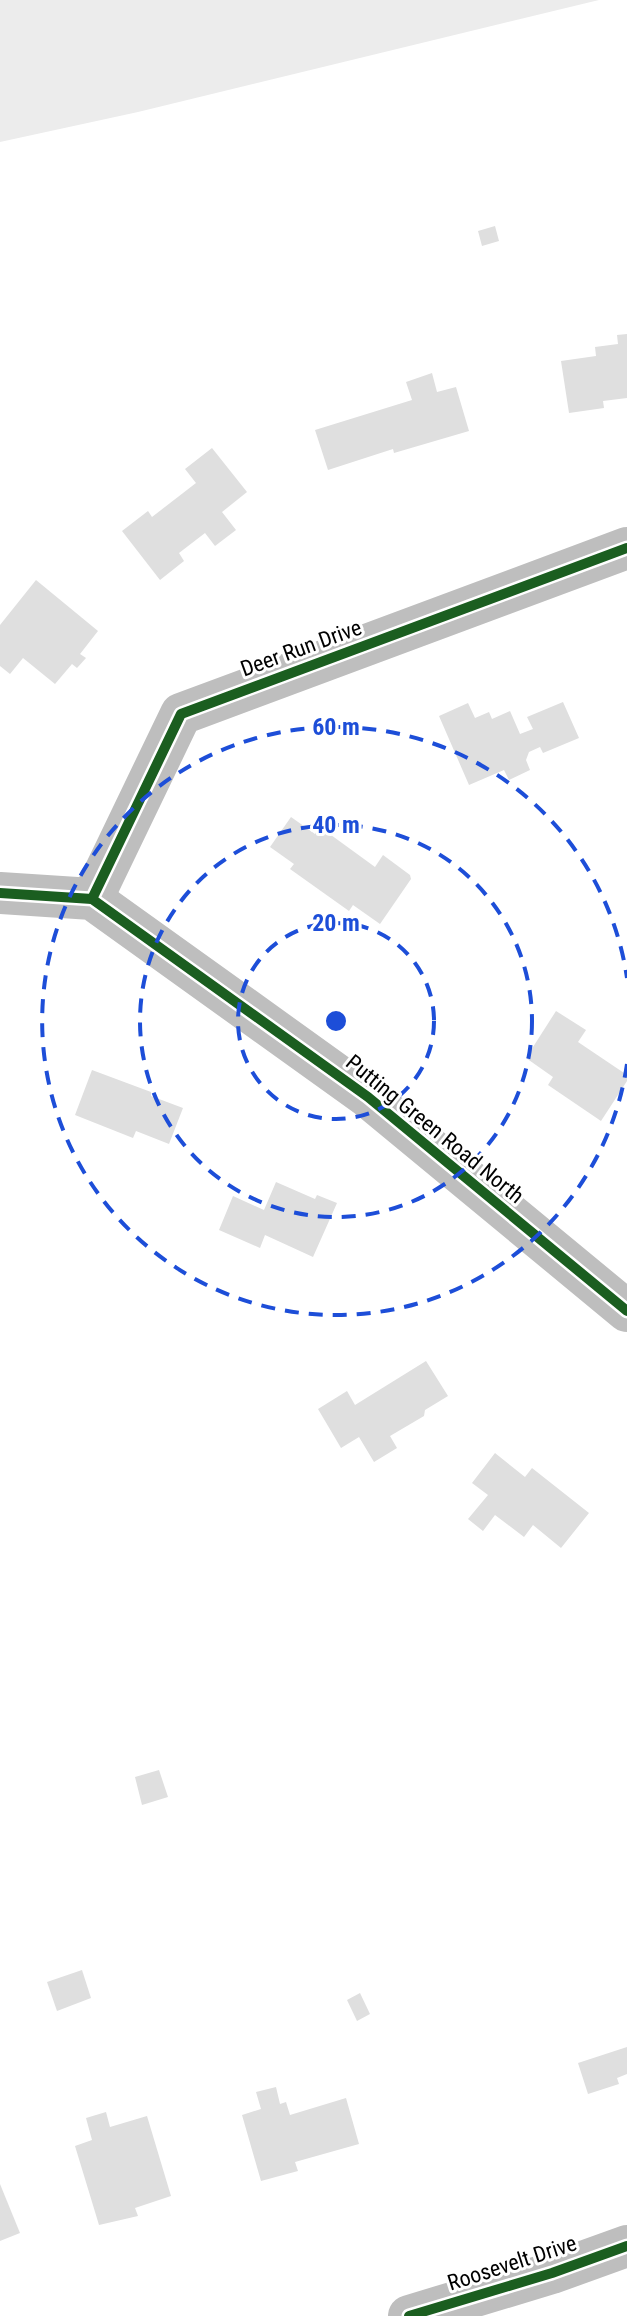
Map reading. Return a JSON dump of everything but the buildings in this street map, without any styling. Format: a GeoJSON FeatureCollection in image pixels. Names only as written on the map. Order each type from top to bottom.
{"type":"FeatureCollection","features":[{"type":"Feature","properties":{"kind":"street","name":"Deer Run Drive"},"geometry":{"type":"LineString","coordinates":[[92,899],[181,714],[627,548]]}},
{"type":"Feature","properties":{"kind":"street"},"geometry":{"type":"LineString","coordinates":[[0,893],[92,899]]}},
{"type":"Feature","properties":{"kind":"street","name":"Putting Green Road North"},"geometry":{"type":"LineString","coordinates":[[92,899],[368,1097],[627,1311]]}},
{"type":"Feature","properties":{"kind":"street","name":"Roosevelt Drive"},"geometry":{"type":"LineString","coordinates":[[409,2316],[552,2273],[627,2246]]}},
{"type":"Feature","properties":{"kind":"shaded area"},"geometry":{"type":"Polygon","coordinates":[[[0,0],[599,0],[138,112],[0,142],[0,0]]]}},
{"type":"Feature","properties":{"kind":"cycle path"},"geometry":{"type":"LineString","coordinates":[[92,899],[181,714],[627,548]]}},
{"type":"Feature","properties":{"kind":"cycle path"},"geometry":{"type":"LineString","coordinates":[[0,893],[92,899],[368,1097],[627,1311]]}},
{"type":"Feature","properties":{"kind":"cycle path"},"geometry":{"type":"LineString","coordinates":[[409,2316],[552,2273],[627,2246]]}}]}
